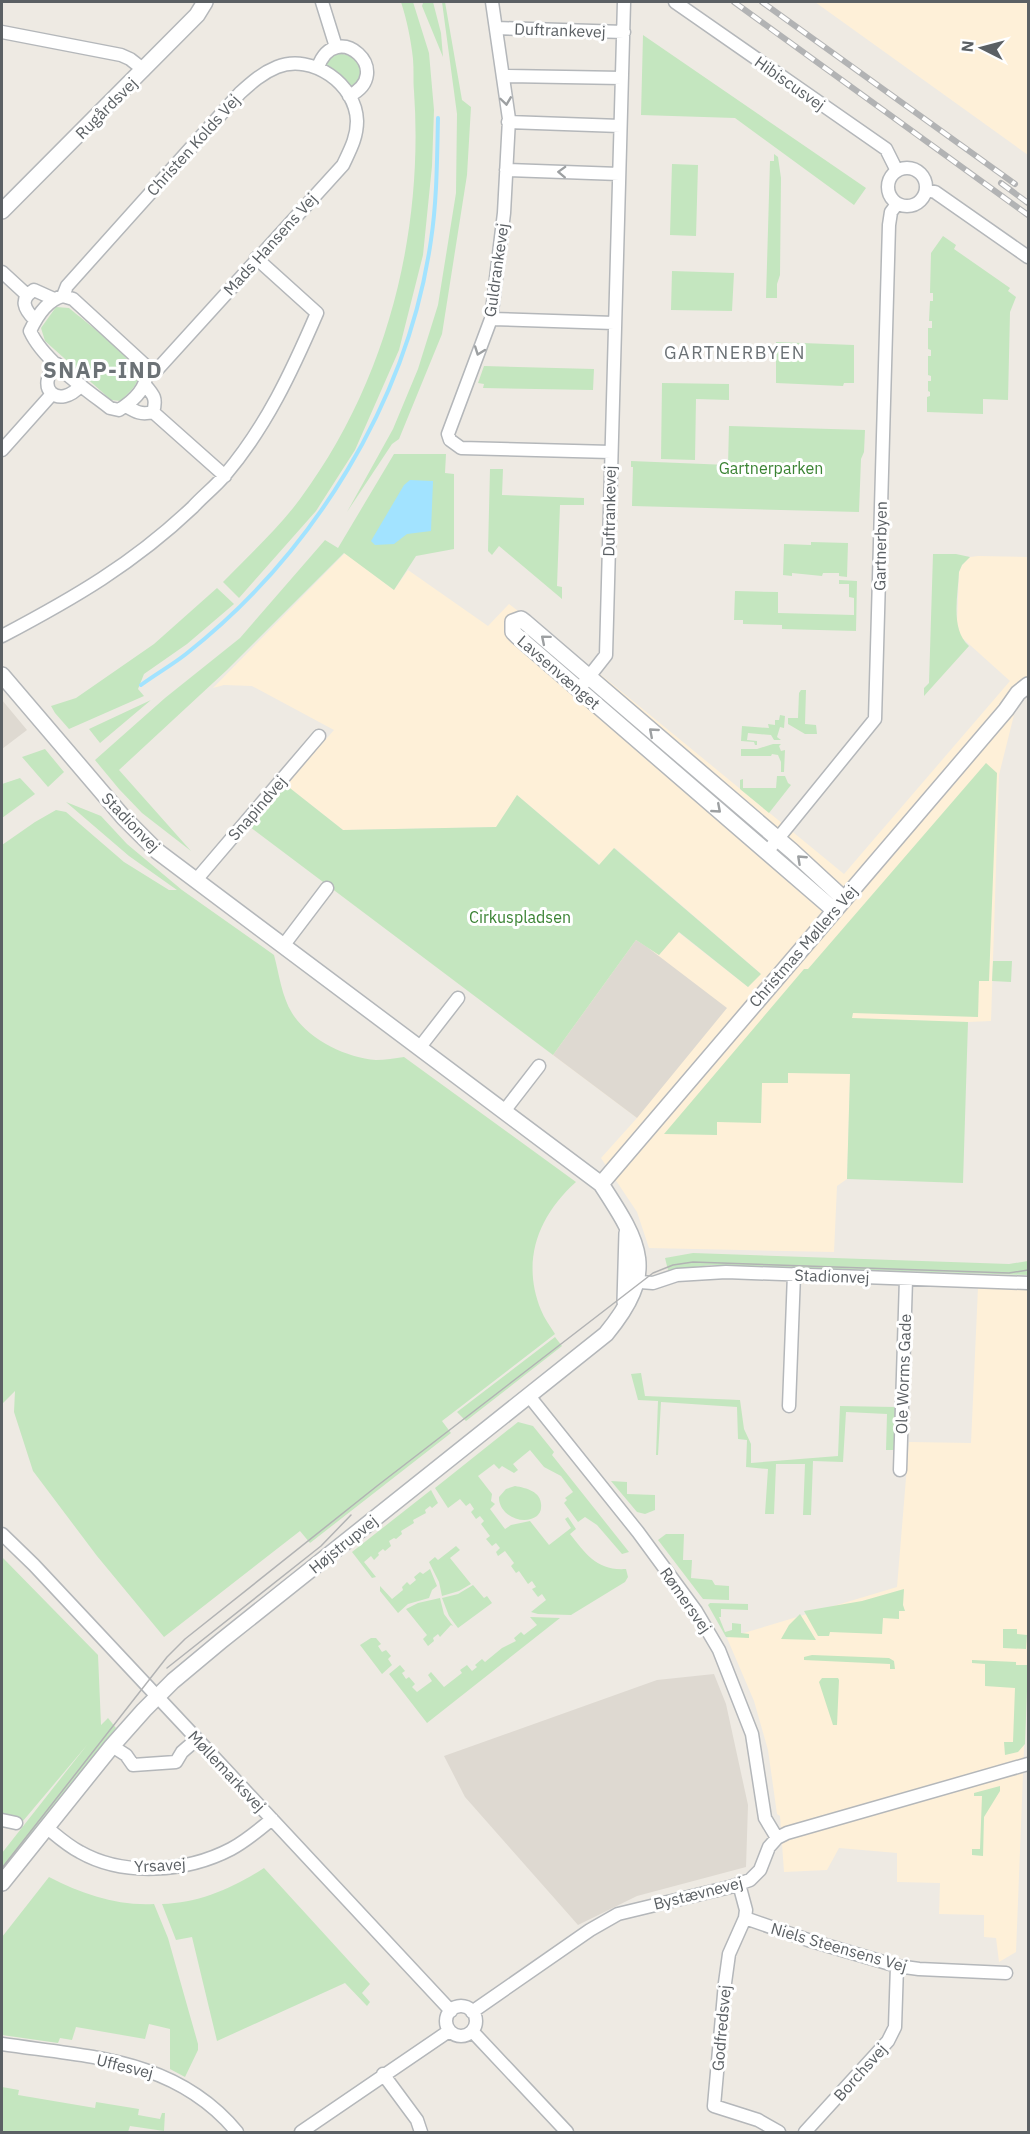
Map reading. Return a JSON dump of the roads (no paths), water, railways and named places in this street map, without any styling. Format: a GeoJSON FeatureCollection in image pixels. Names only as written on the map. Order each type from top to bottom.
{"type":"FeatureCollection","features":[{"type":"Feature","properties":{"kind":"street","name":"Rugårdsvej"},"geometry":{"type":"LineString","coordinates":[[2,211],[144,70],[197,15],[205,2]]}},
{"type":"Feature","properties":{"kind":"street"},"geometry":{"type":"LineString","coordinates":[[322,2],[336,47]]}},
{"type":"Feature","properties":{"kind":"street","name":"Guldrankevej"},"geometry":{"type":"LineString","coordinates":[[492,2],[508,122],[504,213],[490,320],[448,434],[450,440],[461,448],[611,452]]}},
{"type":"Feature","properties":{"kind":"street","name":"Duftrankevej"},"geometry":{"type":"LineString","coordinates":[[579,690],[606,655],[624,2]]}},
{"type":"Feature","properties":{"kind":"street","name":"Hibiscusvej"},"geometry":{"type":"LineString","coordinates":[[675,2],[886,149],[897,171]]}},
{"type":"Feature","properties":{"kind":"street","name":"Duftrankevej"},"geometry":{"type":"LineString","coordinates":[[496,28],[624,32]]}},
{"type":"Feature","properties":{"kind":"street"},"geometry":{"type":"LineString","coordinates":[[2,32],[120,55],[130,59],[144,70]]}},
{"type":"Feature","properties":{"kind":"street"},"geometry":{"type":"LineString","coordinates":[[336,47],[346,47],[362,56],[367,65],[367,75],[364,84],[349,96],[333,77],[318,67],[327,51],[336,47]]}},
{"type":"Feature","properties":{"kind":"street","name":"Christen Kolds Vej"},"geometry":{"type":"LineString","coordinates":[[35,320],[257,77],[279,66],[298,64],[318,67]]}},
{"type":"Feature","properties":{"kind":"street"},"geometry":{"type":"LineString","coordinates":[[503,76],[622,78]]}},
{"type":"Feature","properties":{"kind":"street","name":"Mads Hansens Vej"},"geometry":{"type":"LineString","coordinates":[[126,406],[146,380],[343,165],[355,141],[357,119],[349,96]]}},
{"type":"Feature","properties":{"kind":"street"},"geometry":{"type":"LineString","coordinates":[[508,122],[620,126]]}},
{"type":"Feature","properties":{"kind":"street"},"geometry":{"type":"LineString","coordinates":[[906,168],[919,172],[926,184],[926,190],[924,197],[914,206],[907,207],[897,204],[890,197],[888,184],[897,171],[906,168]]}},
{"type":"Feature","properties":{"kind":"street"},"geometry":{"type":"LineString","coordinates":[[506,170],[619,174]]}},
{"type":"Feature","properties":{"kind":"street"},"geometry":{"type":"LineString","coordinates":[[926,190],[935,192],[1029,256]]}},
{"type":"Feature","properties":{"kind":"street","name":"Gartnerbyen"},"geometry":{"type":"LineString","coordinates":[[767,852],[875,719],[889,225],[891,212],[897,204]]}},
{"type":"Feature","properties":{"kind":"street"},"geometry":{"type":"LineString","coordinates":[[2,636],[74,597],[125,564],[170,528],[225,476],[262,424],[291,373],[317,313],[256,258]]}},
{"type":"Feature","properties":{"kind":"street"},"geometry":{"type":"LineString","coordinates":[[2,272],[27,295]]}},
{"type":"Feature","properties":{"kind":"street"},"geometry":{"type":"LineString","coordinates":[[153,412],[157,402],[146,380],[146,366],[108,330],[73,299],[34,290],[27,295],[23,302],[25,310],[35,320],[30,331],[35,342],[57,364],[110,408],[119,410],[126,406],[137,413],[153,412],[225,476]]}},
{"type":"Feature","properties":{"kind":"street"},"geometry":{"type":"LineString","coordinates":[[490,320],[614,323]]}},
{"type":"Feature","properties":{"kind":"street"},"geometry":{"type":"LineString","coordinates":[[57,364],[47,380],[52,394],[60,398],[68,397],[81,385]]}},
{"type":"Feature","properties":{"kind":"street"},"geometry":{"type":"LineString","coordinates":[[2,450],[52,394]]}},
{"type":"Feature","properties":{"kind":"street","name":"Lavsenvænget"},"geometry":{"type":"LineString","coordinates":[[521,619],[525,622],[777,838],[839,905],[767,852],[517,636],[513,632],[513,621],[521,619]]}},
{"type":"Feature","properties":{"kind":"street","name":"Stadionvej"},"geometry":{"type":"LineString","coordinates":[[2,675],[124,818],[157,851],[601,1184],[621,1214],[638,1252],[622,1313],[606,1334],[584,1353]]}},
{"type":"Feature","properties":{"kind":"street","name":"Christmas Møllers Vej"},"geometry":{"type":"LineString","coordinates":[[601,1184],[1006,710],[1018,693],[1029,685]]}},
{"type":"Feature","properties":{"kind":"street","name":"Christmas Møllers Vej"},"geometry":{"type":"LineString","coordinates":[[1006,710],[1029,698]]}},
{"type":"Feature","properties":{"kind":"street","name":"Snapindvej"},"geometry":{"type":"LineString","coordinates":[[196,880],[318,736]]}},
{"type":"Feature","properties":{"kind":"street"},"geometry":{"type":"LineString","coordinates":[[672,771],[683,757]]}},
{"type":"Feature","properties":{"kind":"street"},"geometry":{"type":"LineString","coordinates":[[284,946],[327,888]]}},
{"type":"Feature","properties":{"kind":"street"},"geometry":{"type":"LineString","coordinates":[[420,1047],[458,998]]}},
{"type":"Feature","properties":{"kind":"street"},"geometry":{"type":"LineString","coordinates":[[505,1110],[539,1066]]}},
{"type":"Feature","properties":{"kind":"street","name":"Stadionvej"},"geometry":{"type":"LineString","coordinates":[[632,1281],[654,1283],[677,1275],[705,1272],[1029,1283]]}},
{"type":"Feature","properties":{"kind":"street"},"geometry":{"type":"LineString","coordinates":[[789,1406],[794,1274]]}},
{"type":"Feature","properties":{"kind":"street","name":"Ole Worms Gade"},"geometry":{"type":"LineString","coordinates":[[900,1470],[906,1279]]}},
{"type":"Feature","properties":{"kind":"street","name":"Højstrupvej"},"geometry":{"type":"LineString","coordinates":[[2,1883],[112,1746],[156,1697],[221,1641],[584,1353]]}},
{"type":"Feature","properties":{"kind":"street","name":"Rømersvej"},"geometry":{"type":"LineString","coordinates":[[529,1396],[638,1532],[696,1611],[719,1650],[752,1734],[765,1818],[777,1838]]}},
{"type":"Feature","properties":{"kind":"street","name":"Møllemarksvej"},"geometry":{"type":"LineString","coordinates":[[2,1534],[34,1565],[451,2011]]}},
{"type":"Feature","properties":{"kind":"street"},"geometry":{"type":"LineString","coordinates":[[112,1746],[126,1755],[133,1765],[176,1762],[182,1752],[197,1739]]}},
{"type":"Feature","properties":{"kind":"street"},"geometry":{"type":"LineString","coordinates":[[777,1838],[787,1833],[1029,1764]]}},
{"type":"Feature","properties":{"kind":"street","name":"Yrsavej"},"geometry":{"type":"LineString","coordinates":[[46,1827],[80,1853],[102,1861],[123,1866],[166,1868],[207,1859],[231,1849],[253,1836],[272,1819]]}},
{"type":"Feature","properties":{"kind":"street"},"geometry":{"type":"LineString","coordinates":[[2,1820],[16,1823]]}},
{"type":"Feature","properties":{"kind":"street","name":"Bystævnevej"},"geometry":{"type":"LineString","coordinates":[[472,2012],[590,1930],[618,1914],[750,1880],[760,1870],[769,1847],[777,1838]]}},
{"type":"Feature","properties":{"kind":"street"},"geometry":{"type":"LineString","coordinates":[[739,1884],[746,1910],[745,1918]]}},
{"type":"Feature","properties":{"kind":"street","name":"Niels Steensens Vej"},"geometry":{"type":"LineString","coordinates":[[745,1918],[808,1940],[897,1966],[1006,1973]]}},
{"type":"Feature","properties":{"kind":"street","name":"Godfredsvej"},"geometry":{"type":"LineString","coordinates":[[745,1918],[729,1954],[714,2106],[758,2120],[779,2133]]}},
{"type":"Feature","properties":{"kind":"street","name":"Borchsvej"},"geometry":{"type":"LineString","coordinates":[[805,2133],[888,2041],[895,2027],[897,1966]]}},
{"type":"Feature","properties":{"kind":"street"},"geometry":{"type":"LineString","coordinates":[[462,2007],[472,2012],[476,2022],[472,2031],[460,2036],[449,2031],[446,2020],[451,2011],[462,2007]]}},
{"type":"Feature","properties":{"kind":"street"},"geometry":{"type":"LineString","coordinates":[[301,2133],[383,2074],[449,2031]]}},
{"type":"Feature","properties":{"kind":"street"},"geometry":{"type":"LineString","coordinates":[[472,2031],[567,2133]]}},
{"type":"Feature","properties":{"kind":"street","name":"Uffesvej"},"geometry":{"type":"LineString","coordinates":[[2,2044],[122,2062],[153,2071],[185,2086],[235,2129]]}},
{"type":"Feature","properties":{"kind":"street"},"geometry":{"type":"LineString","coordinates":[[383,2074],[417,2120],[421,2133]]}},
{"type":"Feature","properties":{"kind":"water"},"geometry":{"type":"Polygon","coordinates":[[[410,480],[433,481],[431,531],[407,534],[394,544],[375,545],[371,541],[404,485],[410,480]]]}},
{"type":"Feature","properties":{"kind":"waterway"},"geometry":{"type":"LineString","coordinates":[[141,685],[186,654],[232,614],[275,570],[313,522],[348,470],[377,415],[401,359],[419,300],[433,225],[438,118]]}},
{"type":"Feature","properties":{"kind":"tram line"},"geometry":{"type":"LineString","coordinates":[[2,1868],[167,1657],[185,1639],[377,1486],[653,1273],[673,1265],[693,1262],[1009,1273],[1028,1270]]}},
{"type":"Feature","properties":{"kind":"tram line"},"geometry":{"type":"LineString","coordinates":[[167,1668],[321,1546],[351,1515]]}},
{"type":"Feature","properties":{"kind":"railway"},"geometry":{"type":"LineString","coordinates":[[734,2],[1028,215]]}},
{"type":"Feature","properties":{"kind":"railway"},"geometry":{"type":"LineString","coordinates":[[762,2],[1015,184]]}},
{"type":"Feature","properties":{"kind":"railway"},"geometry":{"type":"LineString","coordinates":[[1001,183],[1028,203]]}},
{"type":"Feature","properties":{"kind":"district","name":"GARTNERBYEN"},"geometry":{"type":"Point","coordinates":[735,352]}},
{"type":"Feature","properties":{"kind":"district","name":"SNAP-IND"},"geometry":{"type":"Point","coordinates":[103,369]}},
{"type":"Feature","properties":{"kind":"park label","name":"Gartnerparken"},"geometry":{"type":"Point","coordinates":[771,468]}},
{"type":"Feature","properties":{"kind":"park label","name":"Cirkuspladsen"},"geometry":{"type":"Point","coordinates":[520,917]}}]}
